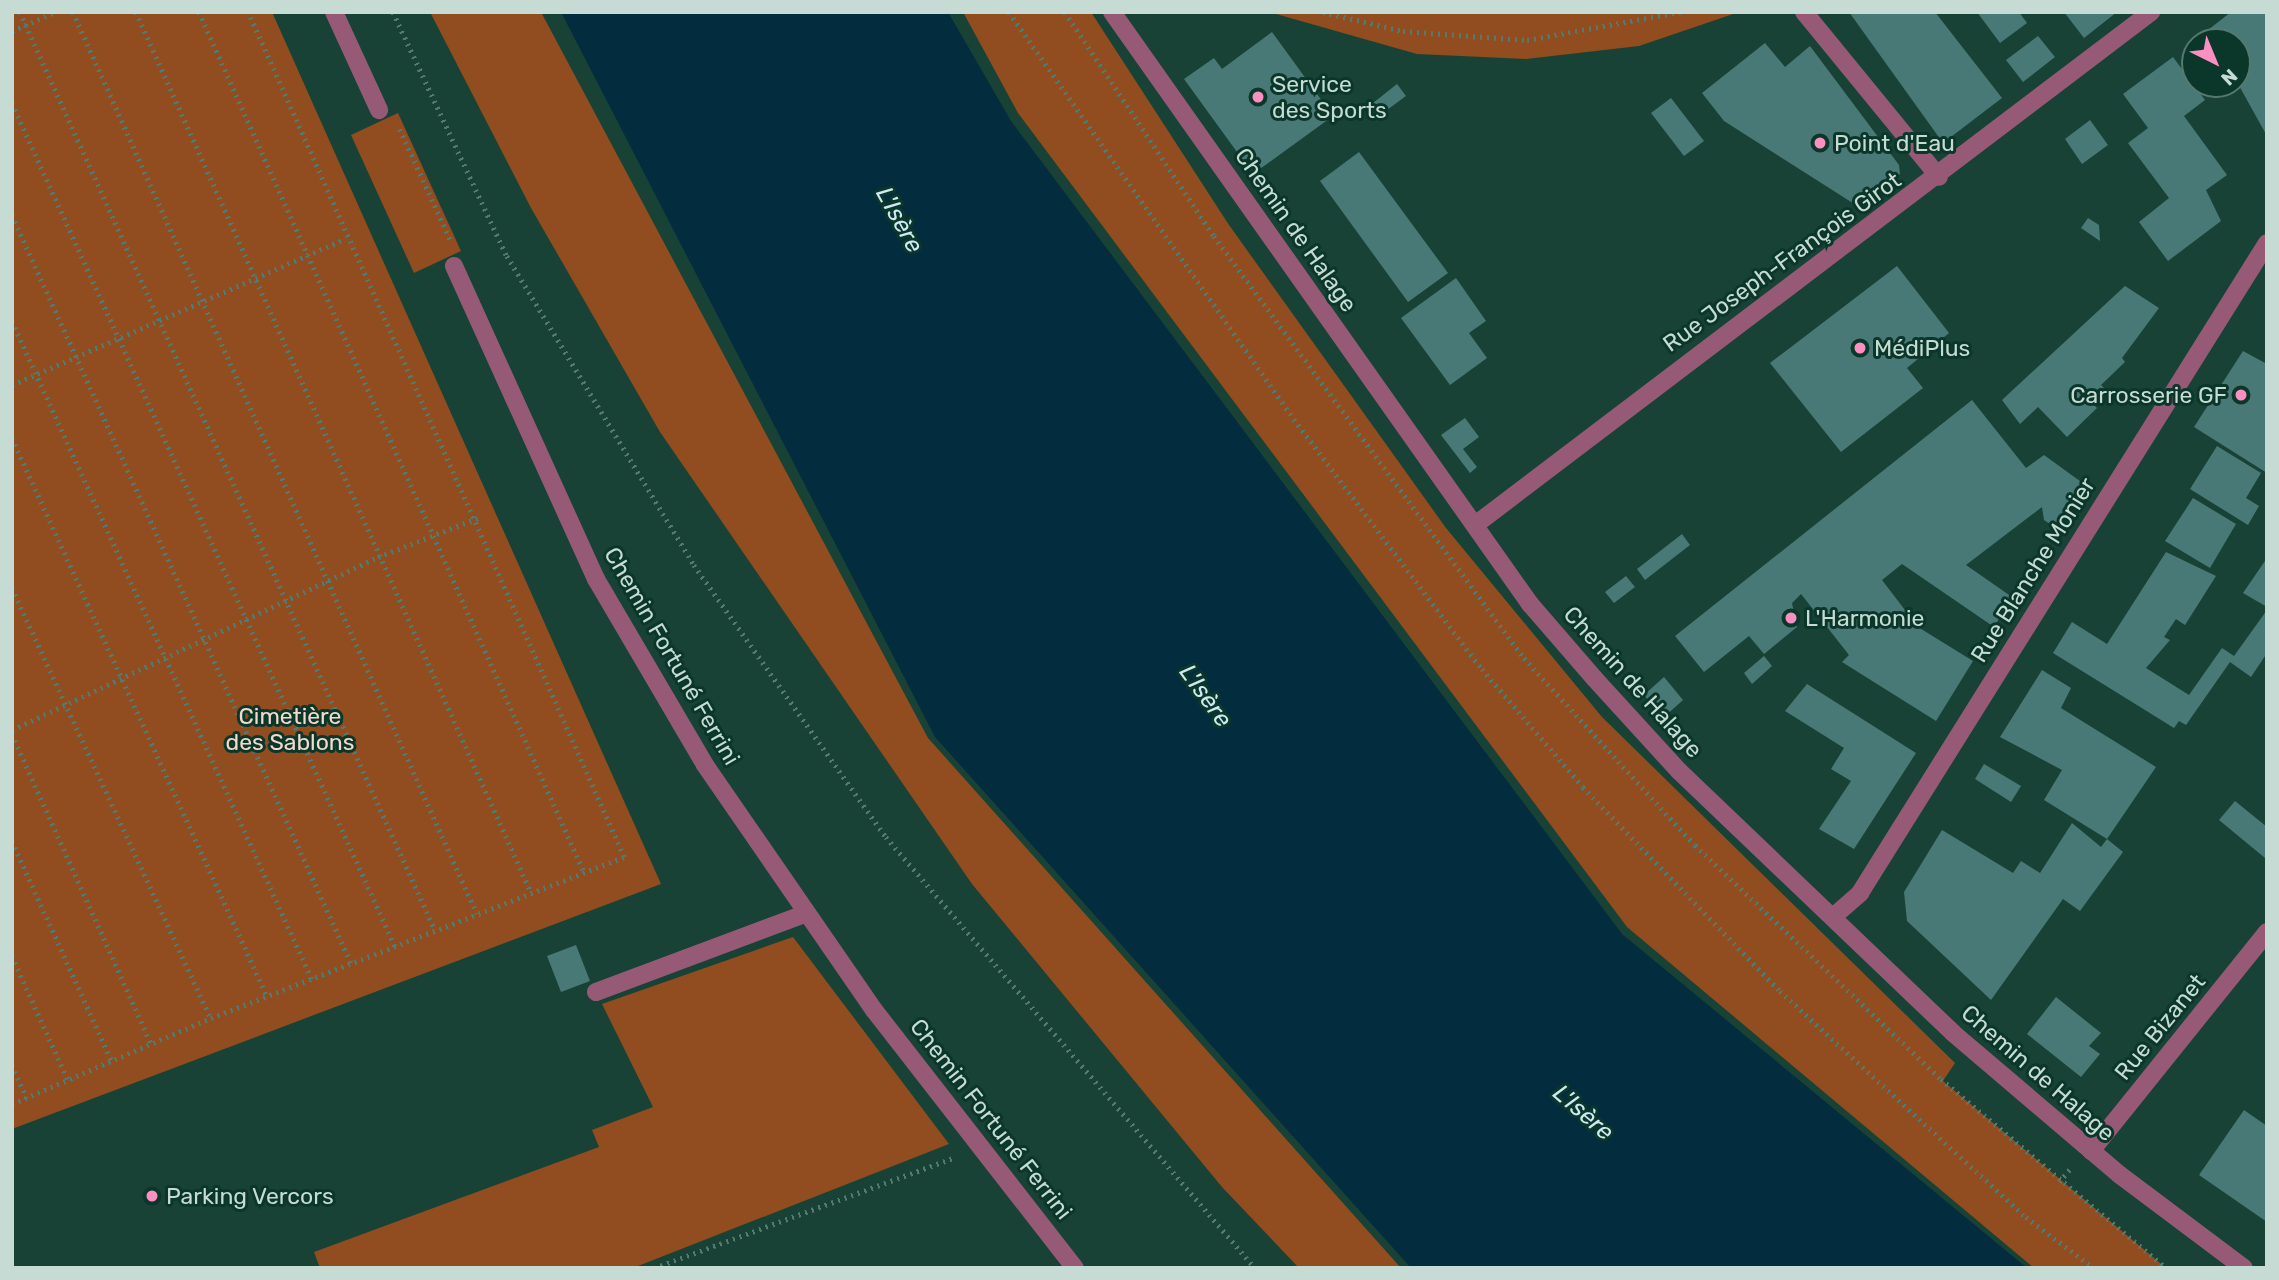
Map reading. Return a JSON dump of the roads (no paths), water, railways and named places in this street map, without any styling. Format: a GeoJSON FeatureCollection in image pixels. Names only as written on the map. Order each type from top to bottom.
{"type":"FeatureCollection","features":[{"type":"Feature","properties":{"kind":"street"},"geometry":{"type":"LineString","coordinates":[[334,12],[379,110]]}},
{"type":"Feature","properties":{"kind":"street","name":"Chemin de Halage"},"geometry":{"type":"LineString","coordinates":[[1112,12],[1475,525],[1594,678],[1679,771],[1834,916],[1953,1033],[2091,1151],[2244,1268]]}},
{"type":"Feature","properties":{"kind":"street"},"geometry":{"type":"LineString","coordinates":[[1804,12],[1939,177]]}},
{"type":"Feature","properties":{"kind":"street","name":"Rue Joseph-François Girot"},"geometry":{"type":"LineString","coordinates":[[1475,525],[1939,177],[2151,12]]}},
{"type":"Feature","properties":{"kind":"street","name":"Rue Blanche Monier"},"geometry":{"type":"LineString","coordinates":[[1834,916],[1860,893],[2267,243]]}},
{"type":"Feature","properties":{"kind":"street","name":"Chemin Fortuné Ferrini"},"geometry":{"type":"LineString","coordinates":[[454,266],[596,579],[705,765],[805,914],[1076,1268]]}},
{"type":"Feature","properties":{"kind":"street"},"geometry":{"type":"LineString","coordinates":[[596,992],[805,914]]}},
{"type":"Feature","properties":{"kind":"street","name":"Rue Bizanet"},"geometry":{"type":"LineString","coordinates":[[2091,1151],[2267,932]]}},
{"type":"Feature","properties":{"kind":"water","name":"L'Isère"},"geometry":{"type":"Polygon","coordinates":[[[561,12],[948,12],[1011,121],[1622,934],[2027,1268],[1411,1268],[935,737],[561,12]]]}},
{"type":"Feature","properties":{"kind":"place","name":"Service des Sports"},"geometry":{"type":"Point","coordinates":[1258,97]}},
{"type":"Feature","properties":{"kind":"place","name":"Point d'Eau"},"geometry":{"type":"Point","coordinates":[1820,143]}},
{"type":"Feature","properties":{"kind":"place","name":"MédiPlus"},"geometry":{"type":"Point","coordinates":[1860,348]}},
{"type":"Feature","properties":{"kind":"place","name":"Carrosserie GF"},"geometry":{"type":"Point","coordinates":[2241,395]}},
{"type":"Feature","properties":{"kind":"place","name":"L'Harmonie"},"geometry":{"type":"Point","coordinates":[1791,618]}},
{"type":"Feature","properties":{"kind":"place","name":"Parking Vercors"},"geometry":{"type":"Point","coordinates":[152,1196]}},
{"type":"Feature","properties":{"kind":"park label","name":"Cimetière des Sablons"},"geometry":{"type":"Point","coordinates":[290,729]}}]}
